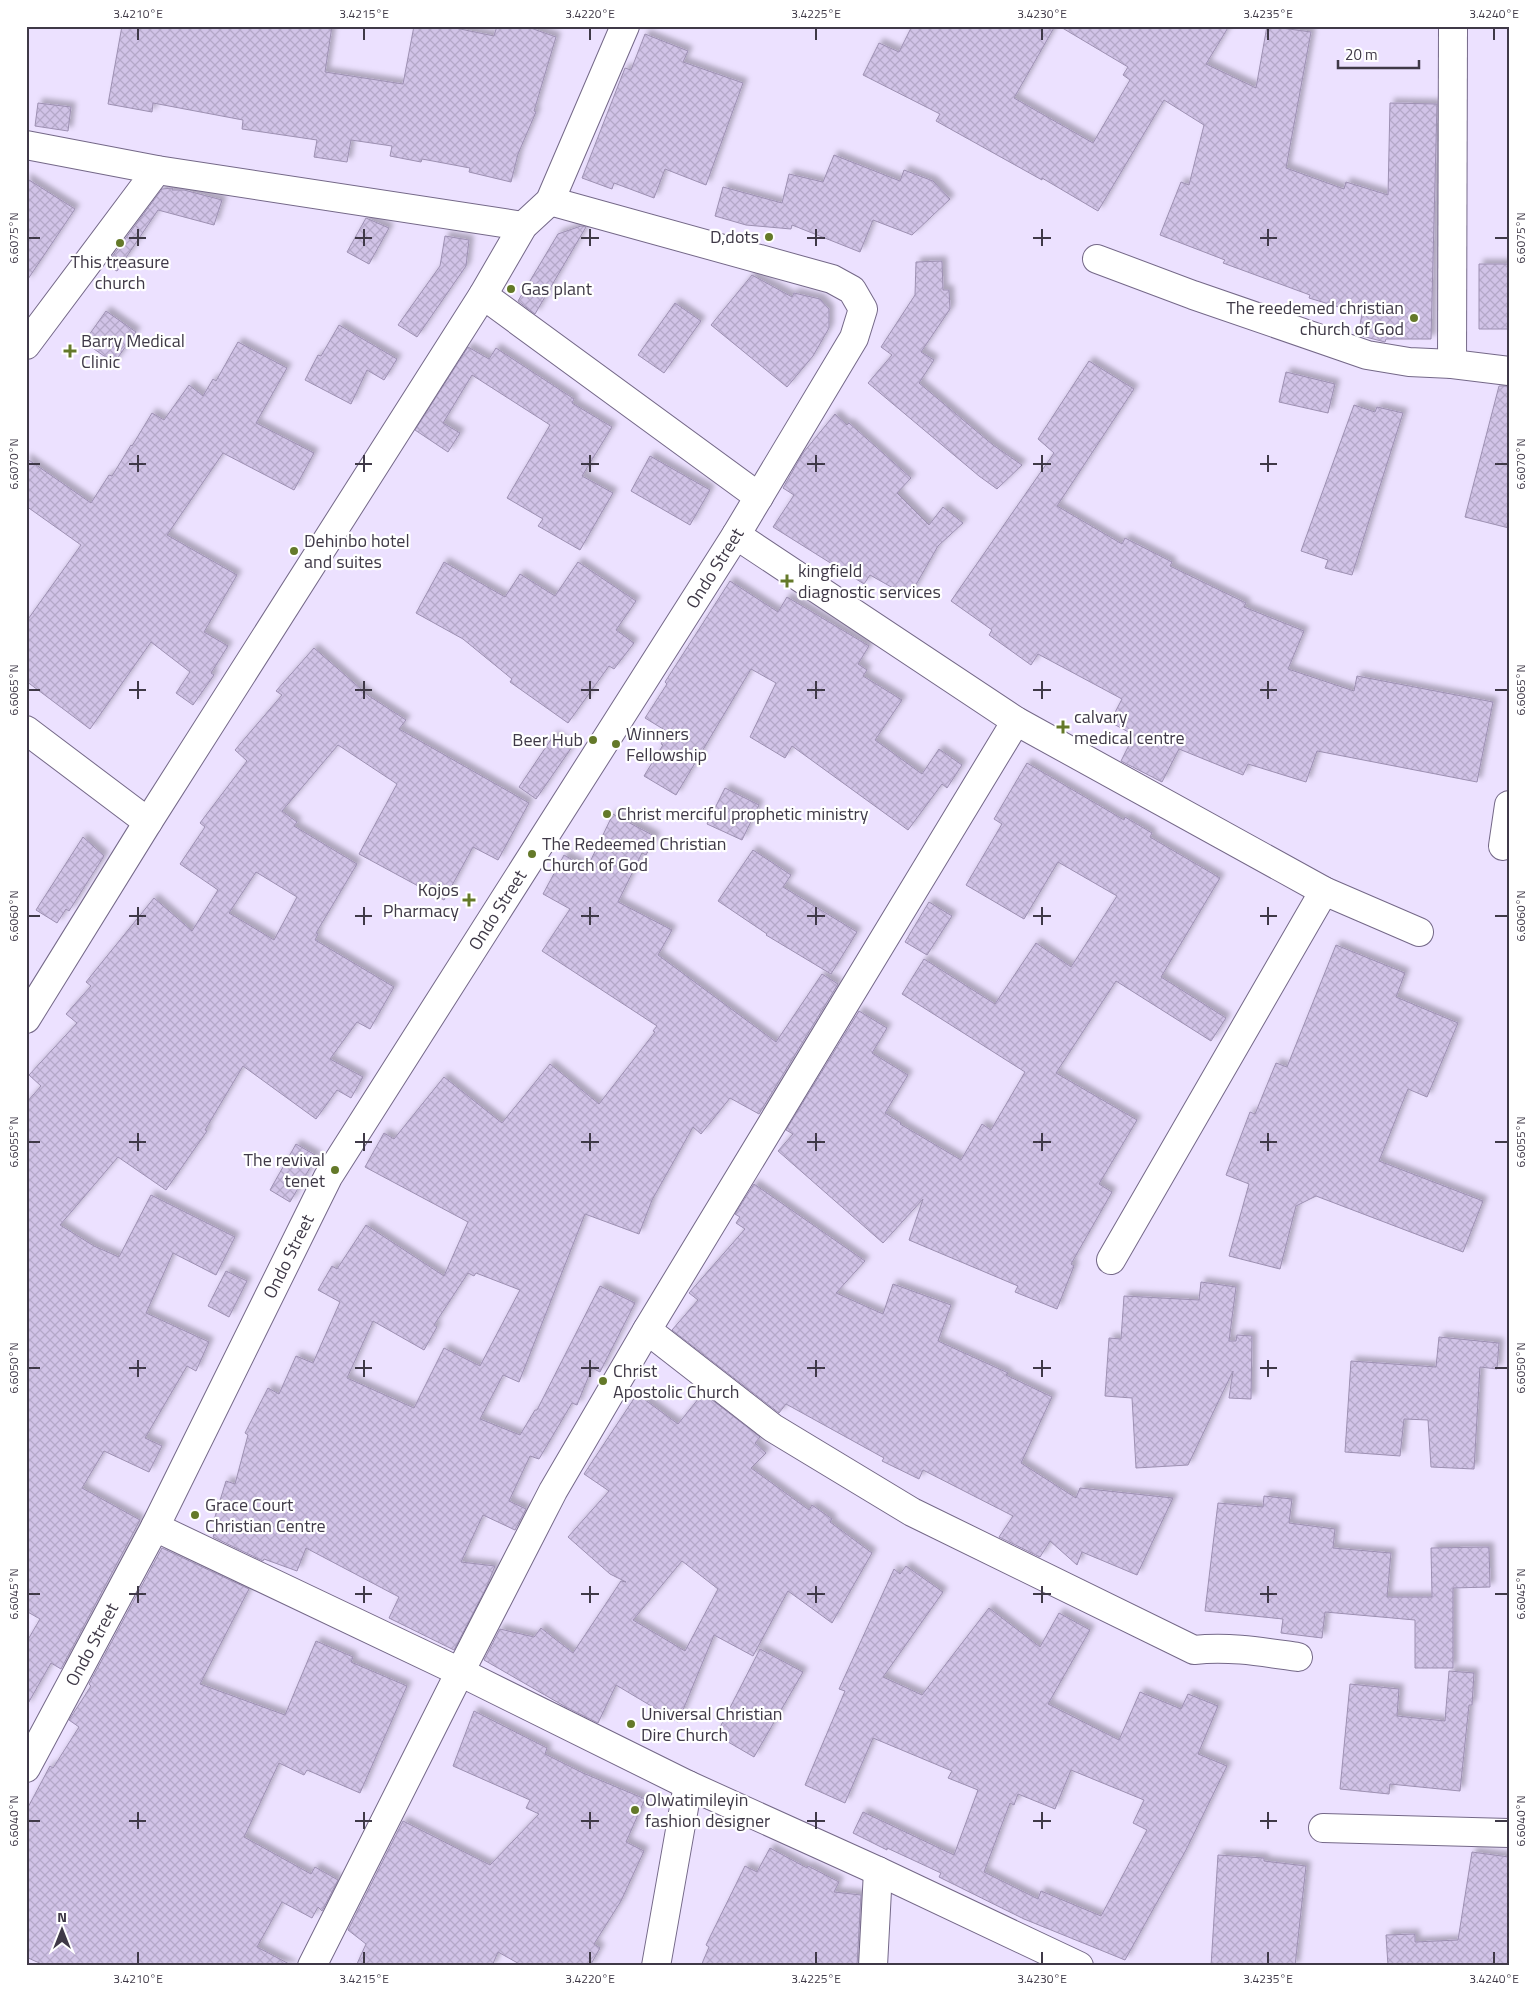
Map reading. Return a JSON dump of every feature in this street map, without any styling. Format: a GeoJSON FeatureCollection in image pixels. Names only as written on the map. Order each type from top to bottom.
{"type":"FeatureCollection","features":[{"type":"Feature","properties":{"kind":"street"},"geometry":{"type":"LineString","coordinates":[[26,1019],[148,822],[483,294],[523,226],[550,201],[626,26]]}},
{"type":"Feature","properties":{"kind":"street"},"geometry":{"type":"LineString","coordinates":[[1452,364],[1453,26]]}},
{"type":"Feature","properties":{"kind":"street"},"geometry":{"type":"LineString","coordinates":[[26,145],[157,170],[523,226]]}},
{"type":"Feature","properties":{"kind":"street"},"geometry":{"type":"LineString","coordinates":[[26,345],[157,170]]}},
{"type":"Feature","properties":{"kind":"street","name":"Ondo Street"},"geometry":{"type":"LineString","coordinates":[[26,1768],[155,1527],[328,1177],[736,535],[854,338],[862,309],[852,290],[832,279],[550,201]]}},
{"type":"Feature","properties":{"kind":"street"},"geometry":{"type":"LineString","coordinates":[[1097,259],[1202,299],[1367,355],[1409,362],[1452,364],[1509,371]]}},
{"type":"Feature","properties":{"kind":"street"},"geometry":{"type":"LineString","coordinates":[[483,294],[758,497]]}},
{"type":"Feature","properties":{"kind":"street"},"geometry":{"type":"LineString","coordinates":[[736,535],[1016,721],[1324,891],[1419,932]]}},
{"type":"Feature","properties":{"kind":"street"},"geometry":{"type":"LineString","coordinates":[[312,1966],[553,1491],[647,1330],[1016,721]]}},
{"type":"Feature","properties":{"kind":"street"},"geometry":{"type":"LineString","coordinates":[[26,730],[148,822]]}},
{"type":"Feature","properties":{"kind":"street"},"geometry":{"type":"LineString","coordinates":[[1504,846],[1509,806]]}},
{"type":"Feature","properties":{"kind":"street"},"geometry":{"type":"LineString","coordinates":[[1111,1260],[1324,891]]}},
{"type":"Feature","properties":{"kind":"street"},"geometry":{"type":"LineString","coordinates":[[647,1330],[773,1428],[912,1512],[1194,1650],[1215,1648],[1298,1657]]}},
{"type":"Feature","properties":{"kind":"street"},"geometry":{"type":"LineString","coordinates":[[155,1527],[460,1672],[688,1785],[878,1871],[1079,1966]]}},
{"type":"Feature","properties":{"kind":"street"},"geometry":{"type":"LineString","coordinates":[[656,1966],[688,1785]]}},
{"type":"Feature","properties":{"kind":"street"},"geometry":{"type":"LineString","coordinates":[[1322,1828],[1509,1833]]}},
{"type":"Feature","properties":{"kind":"street"},"geometry":{"type":"LineString","coordinates":[[873,1966],[878,1871]]}},
{"type":"Feature","properties":{"kind":"building"},"geometry":{"type":"Polygon","coordinates":[[[122,26],[332,26],[325,72],[403,84],[414,26],[446,26],[494,36],[497,26],[525,26],[556,37],[534,111],[536,112],[518,154],[511,182],[469,172],[470,168],[422,159],[421,162],[390,156],[392,146],[351,140],[347,162],[314,157],[317,140],[242,129],[243,120],[153,103],[152,112],[108,104],[122,26]]]}},
{"type":"Feature","properties":{"kind":"building"},"geometry":{"type":"Polygon","coordinates":[[[912,26],[1055,26],[1014,98],[1093,143],[1130,80],[1123,75],[1128,67],[1059,26],[1229,26],[1206,64],[1256,88],[1267,26],[1311,32],[1286,168],[1344,189],[1346,182],[1388,195],[1390,103],[1437,104],[1431,339],[1386,339],[1385,342],[1358,335],[1362,314],[1309,298],[1310,295],[1223,263],[1225,260],[1160,235],[1181,182],[1189,185],[1204,125],[1164,100],[1098,211],[1042,178],[1042,180],[936,121],[940,114],[863,75],[879,43],[899,52],[912,26]]]}},
{"type":"Feature","properties":{"kind":"building"},"geometry":{"type":"Polygon","coordinates":[[[645,34],[688,51],[683,62],[743,83],[706,185],[665,169],[654,198],[614,183],[612,189],[582,178],[625,68],[631,70],[645,34]]]}},
{"type":"Feature","properties":{"kind":"building"},"geometry":{"type":"Polygon","coordinates":[[[38,103],[71,107],[68,131],[35,126],[38,103]]]}},
{"type":"Feature","properties":{"kind":"building"},"geometry":{"type":"Polygon","coordinates":[[[834,155],[900,181],[904,170],[933,181],[950,199],[912,235],[873,220],[860,252],[792,225],[791,229],[746,225],[715,216],[723,187],[782,203],[789,174],[823,182],[834,155]]]}},
{"type":"Feature","properties":{"kind":"building"},"geometry":{"type":"Polygon","coordinates":[[[26,178],[75,209],[26,282],[26,178]]]}},
{"type":"Feature","properties":{"kind":"building"},"geometry":{"type":"Polygon","coordinates":[[[173,188],[172,190],[184,190],[222,200],[214,225],[158,210],[117,271],[106,265],[162,189],[173,188]]]}},
{"type":"Feature","properties":{"kind":"building"},"geometry":{"type":"Polygon","coordinates":[[[366,218],[389,228],[369,264],[347,252],[366,218]]]}},
{"type":"Feature","properties":{"kind":"building"},"geometry":{"type":"Polygon","coordinates":[[[581,226],[586,227],[535,314],[518,301],[558,234],[581,226]]]}},
{"type":"Feature","properties":{"kind":"building"},"geometry":{"type":"Polygon","coordinates":[[[445,236],[469,240],[466,266],[417,337],[398,325],[440,266],[445,236]]]}},
{"type":"Feature","properties":{"kind":"building"},"geometry":{"type":"Polygon","coordinates":[[[942,261],[943,290],[949,290],[950,309],[921,352],[934,360],[919,383],[993,445],[1022,465],[997,489],[868,383],[892,355],[881,347],[915,295],[916,262],[942,261]]]}},
{"type":"Feature","properties":{"kind":"building"},"geometry":{"type":"Polygon","coordinates":[[[1479,264],[1509,264],[1509,329],[1479,329],[1479,264]]]}},
{"type":"Feature","properties":{"kind":"building"},"geometry":{"type":"Polygon","coordinates":[[[752,275],[792,297],[794,293],[820,299],[829,309],[829,328],[813,356],[787,387],[711,325],[752,275]]]}},
{"type":"Feature","properties":{"kind":"building"},"geometry":{"type":"Polygon","coordinates":[[[675,303],[701,321],[664,373],[638,355],[675,303]]]}},
{"type":"Feature","properties":{"kind":"building"},"geometry":{"type":"Polygon","coordinates":[[[106,311],[136,332],[114,363],[84,342],[106,311]]]}},
{"type":"Feature","properties":{"kind":"building"},"geometry":{"type":"Polygon","coordinates":[[[339,325],[397,359],[384,380],[367,370],[351,404],[305,380],[318,355],[321,356],[339,325]]]}},
{"type":"Feature","properties":{"kind":"building"},"geometry":{"type":"Polygon","coordinates":[[[238,342],[287,368],[256,423],[314,453],[294,490],[223,453],[167,535],[237,575],[204,632],[228,646],[211,673],[214,675],[193,705],[176,693],[190,672],[151,642],[90,729],[26,681],[26,622],[81,545],[26,506],[26,458],[91,503],[109,475],[112,476],[152,413],[164,420],[189,385],[203,396],[213,379],[216,381],[238,342]]]}},
{"type":"Feature","properties":{"kind":"building"},"geometry":{"type":"Polygon","coordinates":[[[468,347],[489,359],[496,348],[574,399],[572,403],[612,427],[582,476],[613,493],[580,550],[538,526],[543,519],[507,498],[550,425],[472,375],[443,423],[460,433],[448,452],[415,430],[468,347]]]}},
{"type":"Feature","properties":{"kind":"building"},"geometry":{"type":"Polygon","coordinates":[[[1089,361],[1134,389],[1057,506],[1122,544],[1125,538],[1172,562],[1170,566],[1246,603],[1244,607],[1304,631],[1288,669],[1354,691],[1357,676],[1493,702],[1477,782],[1317,751],[1306,782],[1248,764],[1243,775],[1179,749],[1162,782],[1121,761],[1134,735],[1110,722],[1122,699],[1038,654],[1031,665],[989,635],[992,630],[951,601],[1054,453],[1038,439],[1089,361]]]}},
{"type":"Feature","properties":{"kind":"building"},"geometry":{"type":"Polygon","coordinates":[[[1286,372],[1335,384],[1328,413],[1279,402],[1286,372]]]}},
{"type":"Feature","properties":{"kind":"building"},"geometry":{"type":"Polygon","coordinates":[[[1499,386],[1509,386],[1509,528],[1465,517],[1499,386]]]}},
{"type":"Feature","properties":{"kind":"building"},"geometry":{"type":"Polygon","coordinates":[[[1354,405],[1375,412],[1377,407],[1403,413],[1352,575],[1325,568],[1328,560],[1301,551],[1354,405]]]}},
{"type":"Feature","properties":{"kind":"building"},"geometry":{"type":"Polygon","coordinates":[[[835,414],[847,425],[849,423],[911,478],[897,493],[929,525],[943,507],[963,523],[938,546],[909,597],[870,575],[864,584],[773,527],[794,495],[783,488],[803,453],[835,414]]]}},
{"type":"Feature","properties":{"kind":"building"},"geometry":{"type":"Polygon","coordinates":[[[650,456],[710,490],[690,525],[631,491],[650,456]]]}},
{"type":"Feature","properties":{"kind":"building"},"geometry":{"type":"Polygon","coordinates":[[[444,562],[505,597],[520,574],[555,596],[578,562],[636,601],[616,630],[634,643],[614,669],[609,666],[568,723],[510,682],[512,679],[463,639],[416,613],[444,562]]]}},
{"type":"Feature","properties":{"kind":"building"},"geometry":{"type":"Polygon","coordinates":[[[730,581],[778,612],[787,597],[869,646],[858,664],[867,670],[863,676],[902,700],[875,740],[922,774],[939,749],[962,765],[947,788],[942,784],[908,830],[792,746],[785,758],[750,737],[776,683],[751,669],[676,795],[644,776],[663,745],[661,744],[668,732],[645,718],[667,684],[665,682],[730,581]]]}},
{"type":"Feature","properties":{"kind":"building"},"geometry":{"type":"Polygon","coordinates":[[[314,648],[369,696],[406,720],[399,729],[529,803],[498,860],[473,847],[444,900],[359,854],[397,784],[338,745],[282,811],[297,822],[294,826],[357,864],[316,933],[318,934],[315,940],[394,987],[370,1029],[357,1022],[330,1059],[363,1077],[351,1098],[337,1090],[316,1119],[243,1066],[205,1130],[207,1131],[166,1190],[118,1157],[60,1225],[94,1246],[119,1257],[151,1195],[235,1237],[216,1275],[173,1253],[146,1313],[209,1342],[196,1371],[187,1366],[145,1438],[162,1446],[149,1472],[104,1451],[82,1488],[140,1520],[61,1669],[51,1663],[26,1707],[26,1643],[40,1619],[26,1611],[26,1103],[41,1086],[29,1075],[77,1023],[66,1014],[91,986],[86,982],[154,898],[192,931],[218,890],[180,864],[205,827],[200,823],[247,761],[235,750],[282,695],[276,691],[314,648]],[[256,872],[229,913],[274,940],[297,897],[256,872]]]}},
{"type":"Feature","properties":{"kind":"building"},"geometry":{"type":"Polygon","coordinates":[[[554,735],[572,747],[536,799],[519,787],[554,735]]]}},
{"type":"Feature","properties":{"kind":"building"},"geometry":{"type":"Polygon","coordinates":[[[1027,763],[1124,820],[1125,817],[1152,833],[1150,837],[1220,878],[1161,977],[1226,1018],[1211,1041],[1116,981],[1056,1073],[1137,1120],[1099,1184],[1112,1192],[1071,1264],[1074,1266],[1057,1309],[1015,1292],[1018,1286],[909,1240],[923,1199],[883,1243],[778,1151],[793,1134],[786,1130],[859,1011],[887,1028],[872,1053],[908,1075],[885,1113],[961,1160],[982,1124],[991,1130],[1025,1072],[902,994],[924,959],[995,1004],[1036,943],[1071,967],[1117,896],[1058,862],[1024,919],[966,885],[1002,824],[994,819],[1027,763]]]}},
{"type":"Feature","properties":{"kind":"building"},"geometry":{"type":"Polygon","coordinates":[[[725,788],[759,805],[742,840],[707,824],[725,788]]]}},
{"type":"Feature","properties":{"kind":"building"},"geometry":{"type":"Polygon","coordinates":[[[613,814],[656,837],[646,855],[642,853],[618,902],[672,930],[658,955],[776,1042],[822,974],[838,984],[759,1114],[730,1098],[701,1134],[693,1127],[652,1200],[639,1234],[585,1214],[519,1382],[503,1375],[480,1419],[520,1435],[535,1410],[537,1410],[600,1286],[635,1303],[600,1372],[592,1368],[577,1405],[572,1403],[539,1459],[530,1456],[509,1501],[526,1509],[515,1530],[483,1515],[461,1562],[495,1566],[486,1588],[454,1650],[389,1618],[399,1597],[306,1548],[297,1571],[264,1559],[263,1561],[213,1537],[219,1521],[214,1520],[226,1481],[235,1484],[248,1435],[245,1433],[268,1388],[279,1394],[296,1356],[313,1363],[340,1302],[318,1290],[332,1266],[337,1269],[366,1225],[444,1276],[468,1222],[365,1167],[384,1133],[394,1139],[444,1077],[502,1123],[550,1064],[599,1104],[655,1032],[653,1031],[657,1026],[542,951],[570,909],[543,894],[564,855],[587,868],[613,814]],[[468,1273],[434,1325],[437,1327],[424,1350],[373,1321],[347,1378],[414,1408],[444,1348],[480,1366],[520,1290],[476,1273],[474,1276],[468,1273]]]}},
{"type":"Feature","properties":{"kind":"building"},"geometry":{"type":"Polygon","coordinates":[[[83,837],[104,856],[69,911],[66,909],[57,923],[36,910],[83,837]]]}},
{"type":"Feature","properties":{"kind":"building"},"geometry":{"type":"Polygon","coordinates":[[[753,850],[791,875],[783,887],[857,932],[831,974],[766,935],[718,901],[753,850]]]}},
{"type":"Feature","properties":{"kind":"building"},"geometry":{"type":"Polygon","coordinates":[[[929,902],[952,916],[927,955],[905,942],[929,902]]]}},
{"type":"Feature","properties":{"kind":"building"},"geometry":{"type":"Polygon","coordinates":[[[1336,945],[1405,973],[1396,997],[1458,1023],[1427,1097],[1408,1089],[1379,1161],[1483,1201],[1463,1252],[1316,1196],[1296,1206],[1280,1269],[1229,1256],[1249,1184],[1226,1175],[1250,1112],[1255,1114],[1276,1063],[1287,1067],[1336,945]]]}},
{"type":"Feature","properties":{"kind":"building"},"geometry":{"type":"Polygon","coordinates":[[[296,1144],[317,1156],[290,1202],[270,1190],[296,1144]]]}},
{"type":"Feature","properties":{"kind":"building"},"geometry":{"type":"Polygon","coordinates":[[[754,1184],[865,1261],[836,1293],[883,1314],[893,1284],[951,1305],[938,1341],[1008,1373],[1006,1375],[1052,1397],[1021,1463],[1076,1498],[1080,1488],[1173,1498],[1137,1575],[1082,1552],[1077,1565],[1050,1541],[1040,1557],[999,1537],[1013,1516],[923,1470],[919,1479],[882,1461],[884,1458],[786,1404],[779,1413],[672,1330],[698,1300],[689,1293],[745,1229],[736,1223],[740,1217],[735,1214],[754,1184]]]}},
{"type":"Feature","properties":{"kind":"building"},"geometry":{"type":"Polygon","coordinates":[[[226,1271],[247,1281],[229,1317],[208,1306],[226,1271]]]}},
{"type":"Feature","properties":{"kind":"building"},"geometry":{"type":"Polygon","coordinates":[[[1201,1282],[1236,1287],[1229,1341],[1236,1341],[1237,1335],[1252,1336],[1251,1399],[1229,1398],[1233,1371],[1188,1465],[1136,1468],[1132,1398],[1105,1396],[1109,1338],[1121,1339],[1124,1296],[1199,1300],[1201,1282]]]}},
{"type":"Feature","properties":{"kind":"building"},"geometry":{"type":"Polygon","coordinates":[[[1439,1337],[1499,1343],[1497,1369],[1480,1367],[1474,1469],[1431,1467],[1428,1420],[1404,1419],[1400,1456],[1345,1452],[1351,1361],[1436,1367],[1439,1337]]]}},
{"type":"Feature","properties":{"kind":"building"},"geometry":{"type":"Polygon","coordinates":[[[703,1393],[760,1437],[755,1443],[766,1453],[751,1468],[809,1510],[812,1505],[832,1519],[830,1522],[872,1553],[832,1623],[788,1591],[753,1656],[714,1635],[678,1722],[616,1685],[598,1723],[564,1706],[484,1660],[500,1629],[534,1637],[541,1628],[573,1653],[621,1581],[626,1582],[610,1574],[568,1537],[609,1491],[584,1474],[637,1394],[678,1424],[703,1393]],[[682,1561],[633,1620],[685,1651],[718,1589],[682,1561]]]}},
{"type":"Feature","properties":{"kind":"building"},"geometry":{"type":"Polygon","coordinates":[[[1264,1496],[1292,1499],[1289,1523],[1335,1529],[1333,1548],[1391,1553],[1387,1597],[1432,1597],[1431,1548],[1489,1547],[1490,1587],[1453,1588],[1453,1668],[1415,1668],[1415,1620],[1325,1612],[1322,1638],[1281,1633],[1283,1619],[1205,1611],[1218,1503],[1263,1507],[1264,1496]]]}},
{"type":"Feature","properties":{"kind":"building"},"geometry":{"type":"Polygon","coordinates":[[[162,1548],[249,1589],[200,1684],[285,1715],[316,1641],[353,1657],[351,1662],[407,1686],[360,1793],[307,1770],[304,1775],[279,1763],[244,1837],[311,1874],[315,1867],[338,1880],[322,1911],[318,1907],[312,1918],[282,1902],[257,1947],[293,1966],[46,1966],[26,1957],[26,1811],[50,1766],[53,1768],[79,1727],[69,1720],[91,1686],[89,1684],[162,1548]]]}},
{"type":"Feature","properties":{"kind":"building"},"geometry":{"type":"Polygon","coordinates":[[[906,1566],[943,1592],[883,1677],[922,1695],[989,1608],[1040,1647],[1059,1613],[1090,1630],[1048,1704],[1119,1740],[1140,1692],[1181,1709],[1188,1694],[1218,1706],[1198,1754],[1227,1766],[1186,1850],[1125,1960],[1024,1919],[939,1877],[941,1873],[853,1833],[863,1812],[954,1855],[978,1790],[948,1778],[952,1771],[873,1738],[845,1803],[805,1785],[845,1691],[839,1689],[894,1569],[900,1574],[906,1566]],[[1071,1770],[1055,1809],[1018,1794],[1014,1805],[1010,1803],[984,1872],[1038,1899],[1041,1891],[1101,1916],[1147,1830],[1133,1823],[1144,1800],[1071,1770]]]}},
{"type":"Feature","properties":{"kind":"building"},"geometry":{"type":"Polygon","coordinates":[[[760,1649],[803,1672],[754,1757],[716,1735],[760,1649]]]}},
{"type":"Feature","properties":{"kind":"building"},"geometry":{"type":"Polygon","coordinates":[[[1449,1671],[1474,1673],[1472,1705],[1469,1705],[1460,1791],[1390,1784],[1389,1794],[1340,1789],[1350,1684],[1399,1689],[1397,1716],[1445,1721],[1449,1671]]]}},
{"type":"Feature","properties":{"kind":"building"},"geometry":{"type":"Polygon","coordinates":[[[474,1711],[547,1748],[545,1754],[583,1773],[645,1799],[626,1842],[644,1851],[621,1901],[594,1944],[600,1948],[590,1966],[523,1966],[498,1952],[492,1966],[356,1966],[366,1944],[348,1930],[403,1821],[490,1865],[539,1814],[526,1808],[530,1800],[453,1766],[474,1711]]]}},
{"type":"Feature","properties":{"kind":"building"},"geometry":{"type":"Polygon","coordinates":[[[770,1848],[807,1868],[808,1866],[839,1882],[834,1892],[861,1895],[857,1966],[701,1966],[709,1947],[706,1945],[745,1866],[757,1872],[770,1848]]]}},
{"type":"Feature","properties":{"kind":"building"},"geometry":{"type":"Polygon","coordinates":[[[1472,1852],[1509,1857],[1509,1966],[1388,1966],[1386,1935],[1415,1934],[1415,1942],[1458,1940],[1472,1852]]]}},
{"type":"Feature","properties":{"kind":"building"},"geometry":{"type":"Polygon","coordinates":[[[1218,1855],[1264,1858],[1264,1861],[1306,1866],[1295,1966],[1211,1966],[1218,1855]]]}},
{"type":"Feature","properties":{"kind":"place","name":"D,dots"},"geometry":{"type":"Point","coordinates":[769,237]}},
{"type":"Feature","properties":{"kind":"place","name":"This treasure church"},"geometry":{"type":"Point","coordinates":[120,243]}},
{"type":"Feature","properties":{"kind":"place","name":"Gas plant"},"geometry":{"type":"Point","coordinates":[511,289]}},
{"type":"Feature","properties":{"kind":"place","name":"The reedemed christian church of God"},"geometry":{"type":"Point","coordinates":[1414,318]}},
{"type":"Feature","properties":{"kind":"place","name":"Barry Medical Clinic"},"geometry":{"type":"Point","coordinates":[70,351]}},
{"type":"Feature","properties":{"kind":"place","name":"Dehinbo hotel and suites"},"geometry":{"type":"Point","coordinates":[294,551]}},
{"type":"Feature","properties":{"kind":"place","name":"kingfield diagnostic services"},"geometry":{"type":"Point","coordinates":[787,581]}},
{"type":"Feature","properties":{"kind":"place","name":"calvary medical centre"},"geometry":{"type":"Point","coordinates":[1063,727]}},
{"type":"Feature","properties":{"kind":"place","name":"Beer Hub"},"geometry":{"type":"Point","coordinates":[593,740]}},
{"type":"Feature","properties":{"kind":"place","name":"Winners Fellowship"},"geometry":{"type":"Point","coordinates":[616,744]}},
{"type":"Feature","properties":{"kind":"place","name":"Christ merciful prophetic ministry"},"geometry":{"type":"Point","coordinates":[607,814]}},
{"type":"Feature","properties":{"kind":"place","name":"The Redeemed Christian Church of God"},"geometry":{"type":"Point","coordinates":[532,854]}},
{"type":"Feature","properties":{"kind":"place","name":"Kojos Pharmacy"},"geometry":{"type":"Point","coordinates":[469,900]}},
{"type":"Feature","properties":{"kind":"place","name":"The revival tenet"},"geometry":{"type":"Point","coordinates":[335,1170]}},
{"type":"Feature","properties":{"kind":"place","name":"Christ Apostolic Church"},"geometry":{"type":"Point","coordinates":[603,1381]}},
{"type":"Feature","properties":{"kind":"place","name":"Grace Court Christian Centre"},"geometry":{"type":"Point","coordinates":[195,1515]}},
{"type":"Feature","properties":{"kind":"place","name":"Universal Christian Dire Church"},"geometry":{"type":"Point","coordinates":[631,1724]}},
{"type":"Feature","properties":{"kind":"place","name":"Olwatimileyin fashion designer"},"geometry":{"type":"Point","coordinates":[635,1810]}}]}
